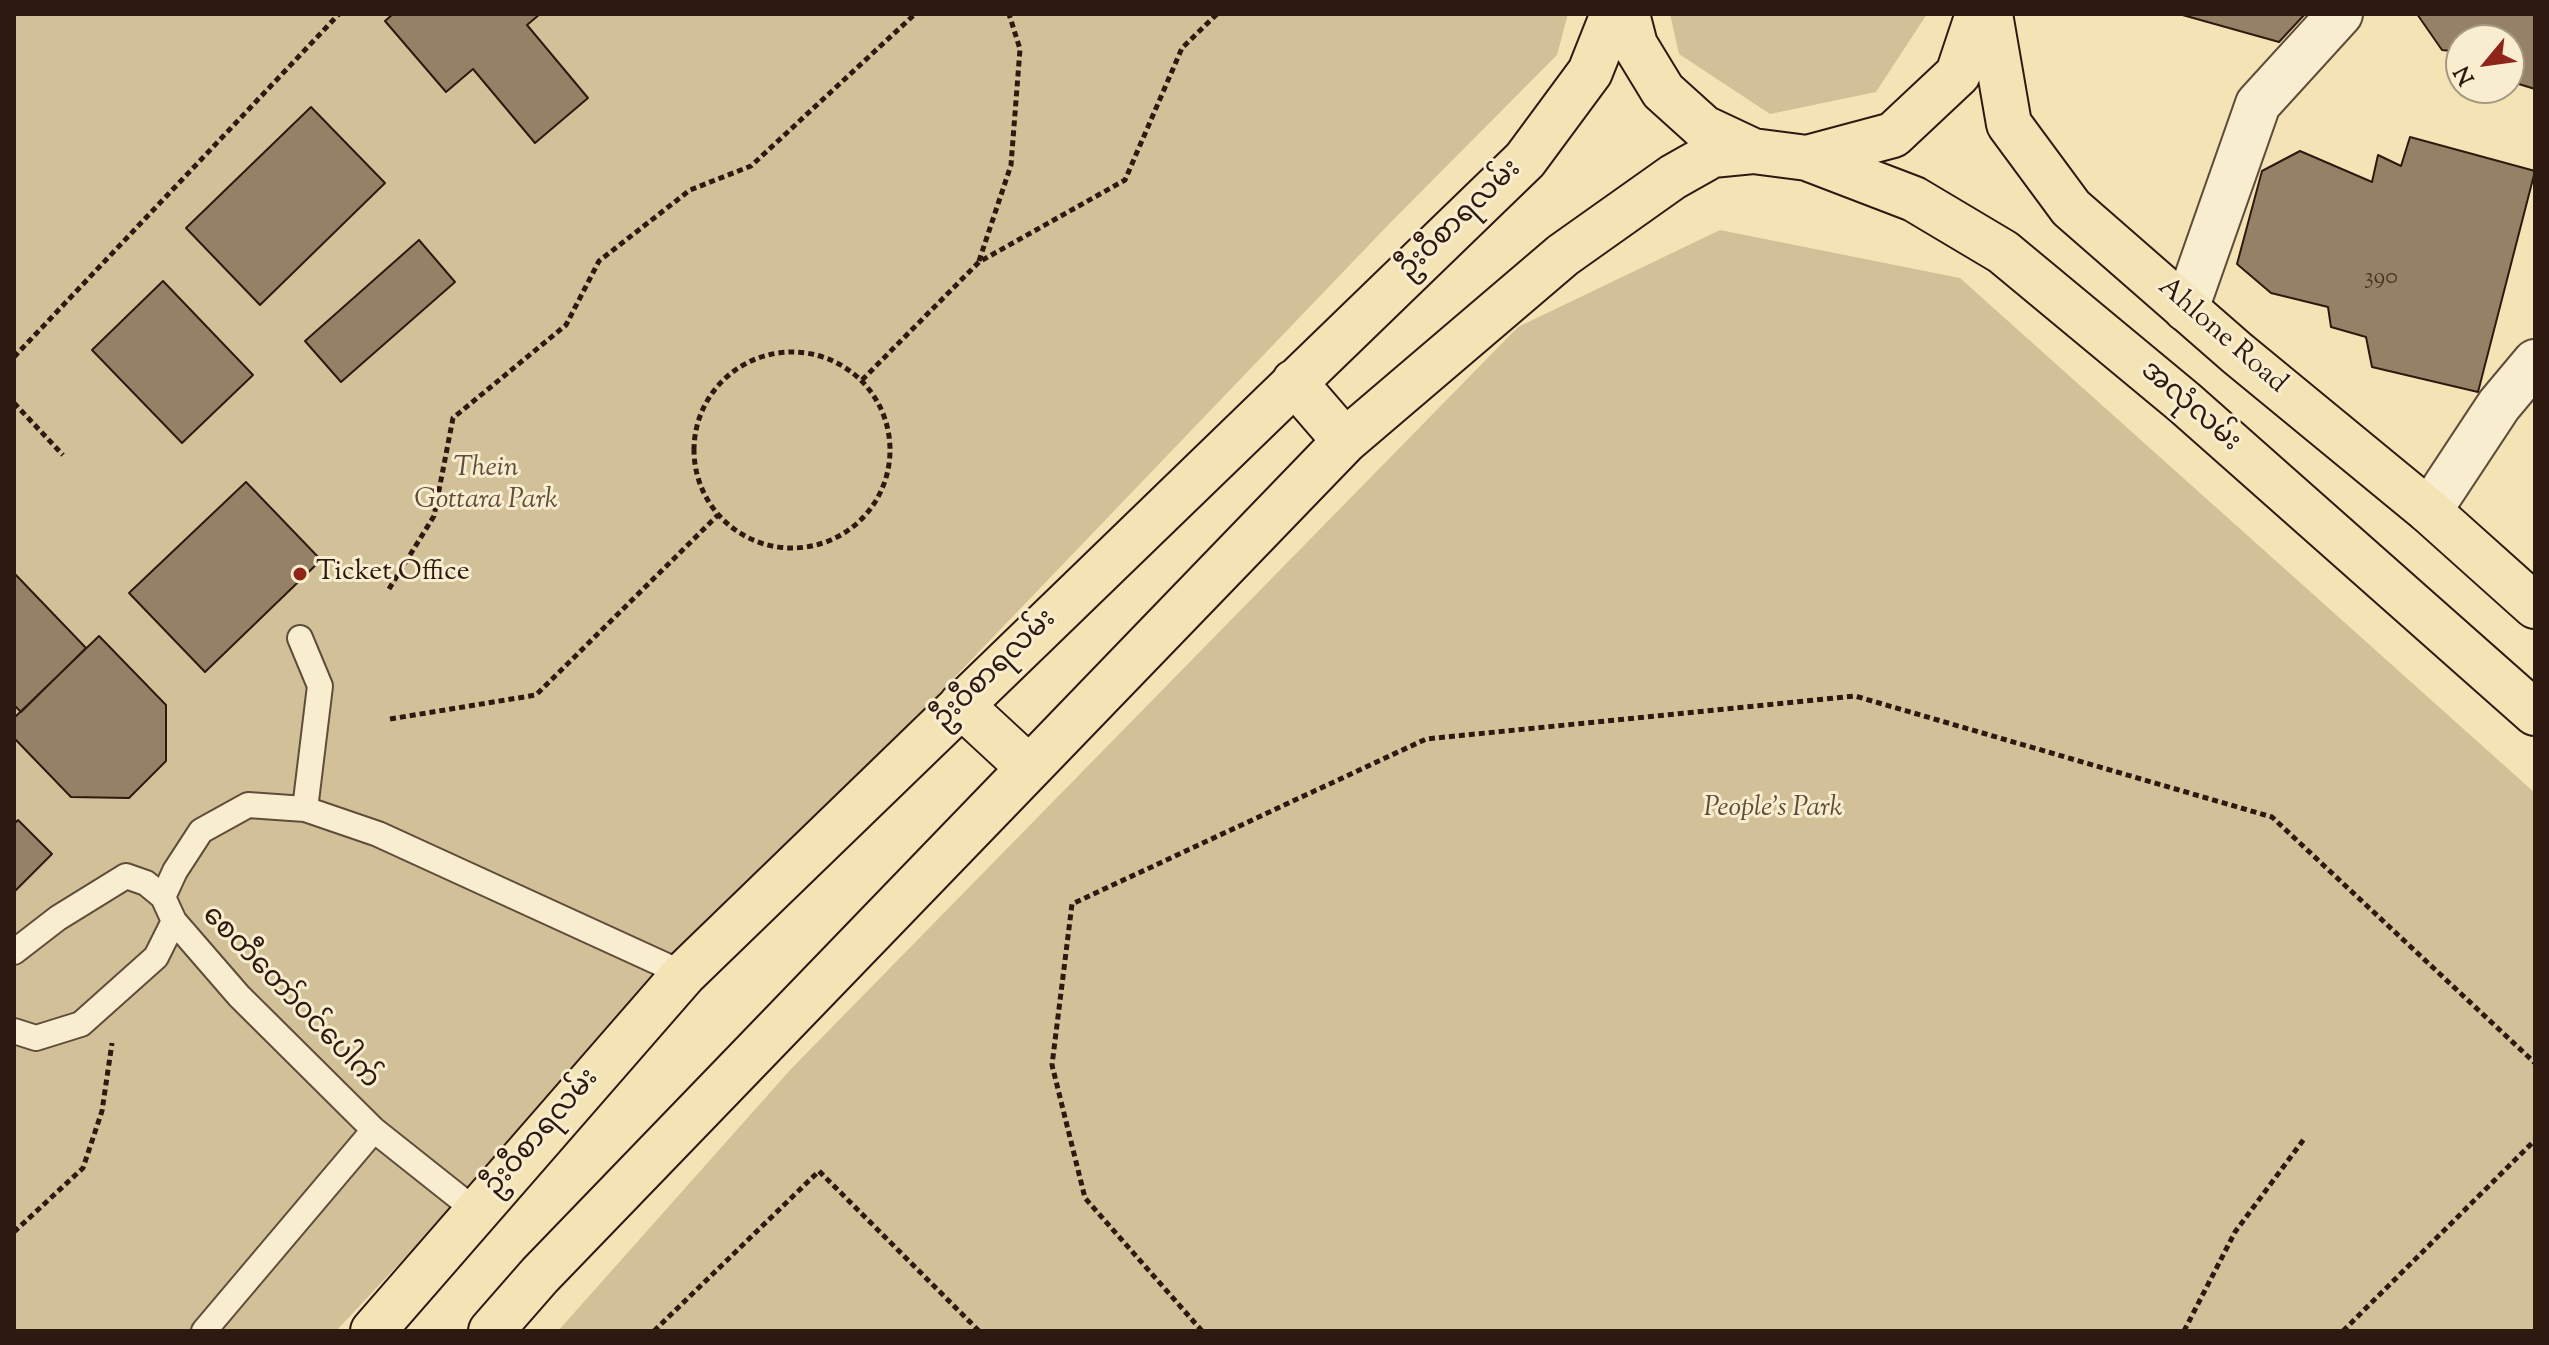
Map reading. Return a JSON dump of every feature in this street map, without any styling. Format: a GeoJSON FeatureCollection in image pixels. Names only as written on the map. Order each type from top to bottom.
{"type":"FeatureCollection","features":[{"type":"Feature","properties":{"kind":"main road","name":"ဦးဝီစာရလမ်း"},"geometry":{"type":"LineString","coordinates":[[373,1331],[684,974],[1525,160],[1590,72],[1613,14]]}},
{"type":"Feature","properties":{"kind":"main road"},"geometry":{"type":"LineString","coordinates":[[1627,14],[1635,45],[1663,91],[1704,128],[1753,151]]}},
{"type":"Feature","properties":{"kind":"main road"},"geometry":{"type":"LineString","coordinates":[[491,1331],[551,1263],[1345,441],[1587,238],[1673,177],[1712,155],[1753,151],[1807,158],[1893,135],[1958,74],[1978,14]]}},
{"type":"Feature","properties":{"kind":"main road","name":"Ahlone Road"},"geometry":{"type":"LineString","coordinates":[[1990,14],[2009,124],[2071,208],[2186,309],[2429,511],[2535,606]]}},
{"type":"Feature","properties":{"kind":"main road","name":"အလုံလမ်း"},"geometry":{"type":"LineString","coordinates":[[1807,158],[1914,199],[2003,252],[2185,403],[2535,713]]}},
{"type":"Feature","properties":{"kind":"main road"},"geometry":{"type":"LineString","coordinates":[[1294,382],[1345,441]]}},
{"type":"Feature","properties":{"kind":"main road"},"geometry":{"type":"LineString","coordinates":[[961,705],[1029,768]]}},
{"type":"Feature","properties":{"kind":"street"},"geometry":{"type":"LineString","coordinates":[[2186,309],[2258,104],[2340,14]]}},
{"type":"Feature","properties":{"kind":"street"},"geometry":{"type":"LineString","coordinates":[[2429,511],[2499,405],[2535,362]]}},
{"type":"Feature","properties":{"kind":"lane"},"geometry":{"type":"LineString","coordinates":[[300,638],[320,686],[305,809]]}},
{"type":"Feature","properties":{"kind":"lane","name":"စေတီတော်ဝင်ပေါက်"},"geometry":{"type":"LineString","coordinates":[[476,1211],[374,1130],[239,996],[174,921],[163,897],[175,871],[201,831],[248,805],[305,809],[378,834],[684,974]]}},
{"type":"Feature","properties":{"kind":"lane"},"geometry":{"type":"LineString","coordinates":[[14,952],[58,918],[126,876],[146,883],[163,897]]}},
{"type":"Feature","properties":{"kind":"lane"},"geometry":{"type":"LineString","coordinates":[[14,1031],[36,1038],[81,1024],[156,957],[174,921]]}},
{"type":"Feature","properties":{"kind":"lane"},"geometry":{"type":"LineString","coordinates":[[204,1331],[374,1130]]}},
{"type":"Feature","properties":{"kind":"path"},"geometry":{"type":"LineString","coordinates":[[14,357],[339,14]]}},
{"type":"Feature","properties":{"kind":"path"},"geometry":{"type":"LineString","coordinates":[[389,589],[434,516],[453,418],[566,325],[599,261],[690,190],[751,166],[915,14]]}},
{"type":"Feature","properties":{"kind":"path"},"geometry":{"type":"LineString","coordinates":[[979,262],[1011,165],[1020,49],[1009,14]]}},
{"type":"Feature","properties":{"kind":"path"},"geometry":{"type":"LineString","coordinates":[[862,380],[979,262],[1125,180],[1182,48],[1217,14]]}},
{"type":"Feature","properties":{"kind":"path"},"geometry":{"type":"LineString","coordinates":[[802,352],[834,361],[862,380],[880,406],[890,436],[889,468],[879,498],[860,523],[833,540],[803,549],[772,547],[742,535],[718,515],[701,486],[694,453],[697,431],[713,390],[738,367],[768,354],[802,352]]}},
{"type":"Feature","properties":{"kind":"path"},"geometry":{"type":"LineString","coordinates":[[14,403],[63,455]]}},
{"type":"Feature","properties":{"kind":"path"},"geometry":{"type":"LineString","coordinates":[[390,719],[536,695],[718,515]]}},
{"type":"Feature","properties":{"kind":"path"},"geometry":{"type":"LineString","coordinates":[[1202,1331],[1085,1198],[1052,1065],[1072,904],[1426,739],[1855,696],[2243,808],[2272,817],[2535,1063]]}},
{"type":"Feature","properties":{"kind":"path"},"geometry":{"type":"LineString","coordinates":[[14,1232],[83,1168],[93,1143],[113,1037],[109,1002]]}},
{"type":"Feature","properties":{"kind":"path"},"geometry":{"type":"LineString","coordinates":[[2184,1331],[2235,1232],[2304,1139]]}},
{"type":"Feature","properties":{"kind":"path"},"geometry":{"type":"LineString","coordinates":[[2343,1331],[2535,1140]]}},
{"type":"Feature","properties":{"kind":"path"},"geometry":{"type":"LineString","coordinates":[[654,1331],[819,1171],[979,1331]]}},
{"type":"Feature","properties":{"kind":"green space","name":"Thein Gottara Park"},"geometry":{"type":"Polygon","coordinates":[[[14,14],[1568,14],[1557,55],[1391,222],[720,922],[336,1331],[14,1331],[14,14]]]}},
{"type":"Feature","properties":{"kind":"green space"},"geometry":{"type":"Polygon","coordinates":[[[1670,14],[1927,14],[1876,92],[1770,114],[1679,54],[1670,14]]]}},
{"type":"Feature","properties":{"kind":"green space","name":"People's Park"},"geometry":{"type":"Polygon","coordinates":[[[1720,230],[1960,278],[2535,793],[2535,1331],[558,1331],[791,1069],[1518,327],[1720,230]]]}},
{"type":"Feature","properties":{"kind":"building"},"geometry":{"type":"Polygon","coordinates":[[[393,14],[540,14],[527,25],[588,98],[535,143],[473,69],[446,92],[385,21],[393,14]]]}},
{"type":"Feature","properties":{"kind":"building"},"geometry":{"type":"Polygon","coordinates":[[[2179,14],[2305,14],[2279,42],[2179,14]]]}},
{"type":"Feature","properties":{"kind":"building"},"geometry":{"type":"Polygon","coordinates":[[[2417,14],[2535,14],[2535,89],[2525,86],[2525,24],[2445,24],[2445,50],[2417,14]]]}},
{"type":"Feature","properties":{"kind":"building"},"geometry":{"type":"Polygon","coordinates":[[[311,107],[385,183],[260,305],[186,228],[311,107]]]}},
{"type":"Feature","properties":{"kind":"building"},"geometry":{"type":"Polygon","coordinates":[[[2410,137],[2535,171],[2478,392],[2372,367],[2366,337],[2331,327],[2328,307],[2271,293],[2237,264],[2262,171],[2300,151],[2372,182],[2378,155],[2401,166],[2410,137]]]}},
{"type":"Feature","properties":{"kind":"building"},"geometry":{"type":"Polygon","coordinates":[[[419,240],[455,282],[341,382],[305,341],[419,240]]]}},
{"type":"Feature","properties":{"kind":"building"},"geometry":{"type":"Polygon","coordinates":[[[163,281],[253,375],[182,443],[92,350],[163,281]]]}},
{"type":"Feature","properties":{"kind":"building"},"geometry":{"type":"Polygon","coordinates":[[[246,482],[321,560],[205,672],[129,593],[246,482]]]}},
{"type":"Feature","properties":{"kind":"building"},"geometry":{"type":"Polygon","coordinates":[[[14,573],[86,648],[21,712],[14,705],[14,573]]]}},
{"type":"Feature","properties":{"kind":"building"},"geometry":{"type":"Polygon","coordinates":[[[99,636],[166,705],[166,761],[129,798],[71,797],[14,738],[14,718],[99,636]]]}},
{"type":"Feature","properties":{"kind":"building"},"geometry":{"type":"Polygon","coordinates":[[[18,820],[52,854],[14,892],[14,824],[18,820]]]}},
{"type":"Feature","properties":{"kind":"place","name":"Ticket Office"},"geometry":{"type":"Point","coordinates":[300,574]}}]}
